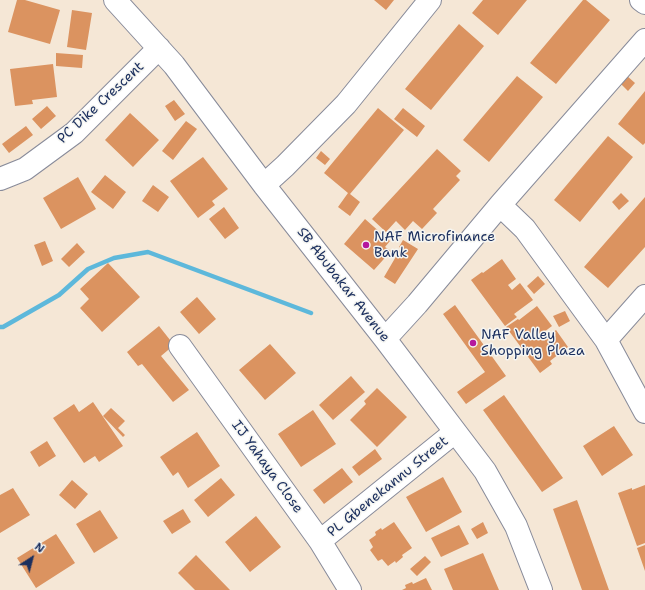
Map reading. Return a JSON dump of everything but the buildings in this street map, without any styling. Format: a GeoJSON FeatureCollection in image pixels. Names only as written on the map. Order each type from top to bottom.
{"type":"FeatureCollection","features":[{"type":"Feature","properties":{"kind":"street","name":"SB Abubakar Avenue"},"geometry":{"type":"LineString","coordinates":[[115,0],[174,65],[264,185],[485,471],[516,526],[541,590]]}},
{"type":"Feature","properties":{"kind":"street"},"geometry":{"type":"LineString","coordinates":[[264,185],[285,166],[346,104],[430,0]]}},
{"type":"Feature","properties":{"kind":"street"},"geometry":{"type":"LineString","coordinates":[[642,0],[645,3]]}},
{"type":"Feature","properties":{"kind":"street"},"geometry":{"type":"LineString","coordinates":[[385,340],[500,205],[645,40]]}},
{"type":"Feature","properties":{"kind":"street","name":"PC Dike Crescent"},"geometry":{"type":"LineString","coordinates":[[0,179],[25,169],[74,133],[159,48]]}},
{"type":"Feature","properties":{"kind":"street"},"geometry":{"type":"LineString","coordinates":[[500,205],[525,229],[606,340],[645,412]]}},
{"type":"Feature","properties":{"kind":"street"},"geometry":{"type":"LineString","coordinates":[[606,340],[645,296]]}},
{"type":"Feature","properties":{"kind":"street","name":"IJ Yahaya Close"},"geometry":{"type":"LineString","coordinates":[[180,346],[320,541],[350,590]]}},
{"type":"Feature","properties":{"kind":"street","name":"PL Gbenekannu Street"},"geometry":{"type":"LineString","coordinates":[[320,541],[455,432]]}},
{"type":"Feature","properties":{"kind":"waterway"},"geometry":{"type":"LineString","coordinates":[[0,327],[3,327],[59,295],[88,269],[114,258],[148,252],[311,313]]}},
{"type":"Feature","properties":{"kind":"place","name":"NAF Microfinance Bank"},"geometry":{"type":"Point","coordinates":[366,245]}},
{"type":"Feature","properties":{"kind":"place","name":"NAF Valley Shopping Plaza"},"geometry":{"type":"Point","coordinates":[473,343]}}]}
